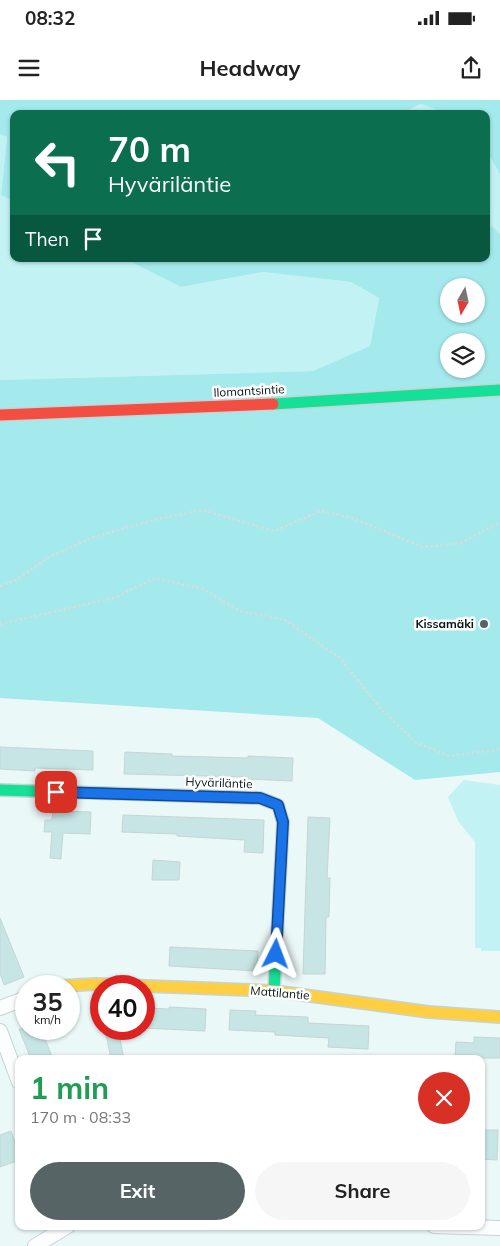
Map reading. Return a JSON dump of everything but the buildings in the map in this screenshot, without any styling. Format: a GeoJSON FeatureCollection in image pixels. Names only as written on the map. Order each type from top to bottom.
{"type":"FeatureCollection","features":[{"type":"Feature","properties":{"kind":"street","name":"Ilomantsintie"},"geometry":{"type":"LineString","coordinates":[[0,415],[252,405],[500,390]]}},
{"type":"Feature","properties":{"kind":"street","name":"Hyväriläntie"},"geometry":{"type":"LineString","coordinates":[[0,790],[260,798],[278,805],[283,822],[274,991]]}},
{"type":"Feature","properties":{"kind":"street","name":"Mattilantie"},"geometry":{"type":"LineString","coordinates":[[80,985],[274,991],[429,1012],[500,1017]]}},
{"type":"Feature","properties":{"kind":"street"},"geometry":{"type":"LineString","coordinates":[[0,1008],[15,1002]]}},
{"type":"Feature","properties":{"kind":"street"},"geometry":{"type":"LineString","coordinates":[[0,1031],[15,1071]]}},
{"type":"Feature","properties":{"kind":"street"},"geometry":{"type":"LineString","coordinates":[[485,1228],[500,1228]]}},
{"type":"Feature","properties":{"kind":"street"},"geometry":{"type":"LineString","coordinates":[[35,1246],[61,1230]]}},
{"type":"Feature","properties":{"kind":"path"},"geometry":{"type":"LineString","coordinates":[[0,586],[16,580],[49,557],[94,537],[202,510],[274,531],[321,511],[352,518],[423,547],[461,543],[500,522]]}},
{"type":"Feature","properties":{"kind":"path"},"geometry":{"type":"LineString","coordinates":[[0,624],[114,598],[155,578],[203,589],[240,611],[285,620],[340,658],[382,710],[415,742],[449,756],[500,748]]}},
{"type":"Feature","properties":{"kind":"shaded area"},"geometry":{"type":"Polygon","coordinates":[[[0,100],[500,100],[500,174],[490,157],[490,110],[437,110],[421,104],[408,110],[10,110],[10,200],[1,195],[7,137],[0,134],[0,100]]]}},
{"type":"Feature","properties":{"kind":"shaded area"},"geometry":{"type":"Polygon","coordinates":[[[421,104],[437,110],[409,110],[421,104]]]}},
{"type":"Feature","properties":{"kind":"shaded area"},"geometry":{"type":"Polygon","coordinates":[[[0,134],[7,137],[1,195],[10,200],[10,262],[131,262],[181,287],[263,272],[351,282],[379,298],[370,346],[313,371],[0,380],[0,134]]]}},
{"type":"Feature","properties":{"kind":"shaded area"},"geometry":{"type":"Polygon","coordinates":[[[490,157],[500,174],[500,234],[492,226],[490,227],[490,157]]]}},
{"type":"Feature","properties":{"kind":"shaded area"},"geometry":{"type":"Polygon","coordinates":[[[492,226],[500,234],[500,772],[415,780],[318,718],[0,698],[0,380],[313,371],[370,346],[379,298],[351,282],[263,272],[181,287],[131,262],[490,262],[490,227],[492,226]]]}},
{"type":"Feature","properties":{"kind":"shaded area"},"geometry":{"type":"Polygon","coordinates":[[[464,780],[500,785],[500,951],[481,951],[481,948],[475,948],[475,842],[458,821],[448,797],[464,780]]]}},
{"type":"Feature","properties":{"kind":"traffic: fast"},"geometry":{"type":"LineString","coordinates":[[273,404],[500,390]]}},
{"type":"Feature","properties":{"kind":"traffic: fast"},"geometry":{"type":"LineString","coordinates":[[0,790],[260,798],[278,805],[283,822],[274,991]]}},
{"type":"Feature","properties":{"kind":"traffic: slow"},"geometry":{"type":"LineString","coordinates":[[80,985],[274,991],[429,1012],[500,1017]]}},
{"type":"Feature","properties":{"kind":"traffic: jam"},"geometry":{"type":"LineString","coordinates":[[0,415],[273,404]]}},
{"type":"Feature","properties":{"kind":"place","name":"Kissamäki"},"geometry":{"type":"Point","coordinates":[484,624]}},
{"type":"Feature","properties":{"kind":"route"},"geometry":{"type":"LineString","coordinates":[[56,792],[260,798],[278,805],[283,822],[276,954]]}}]}
